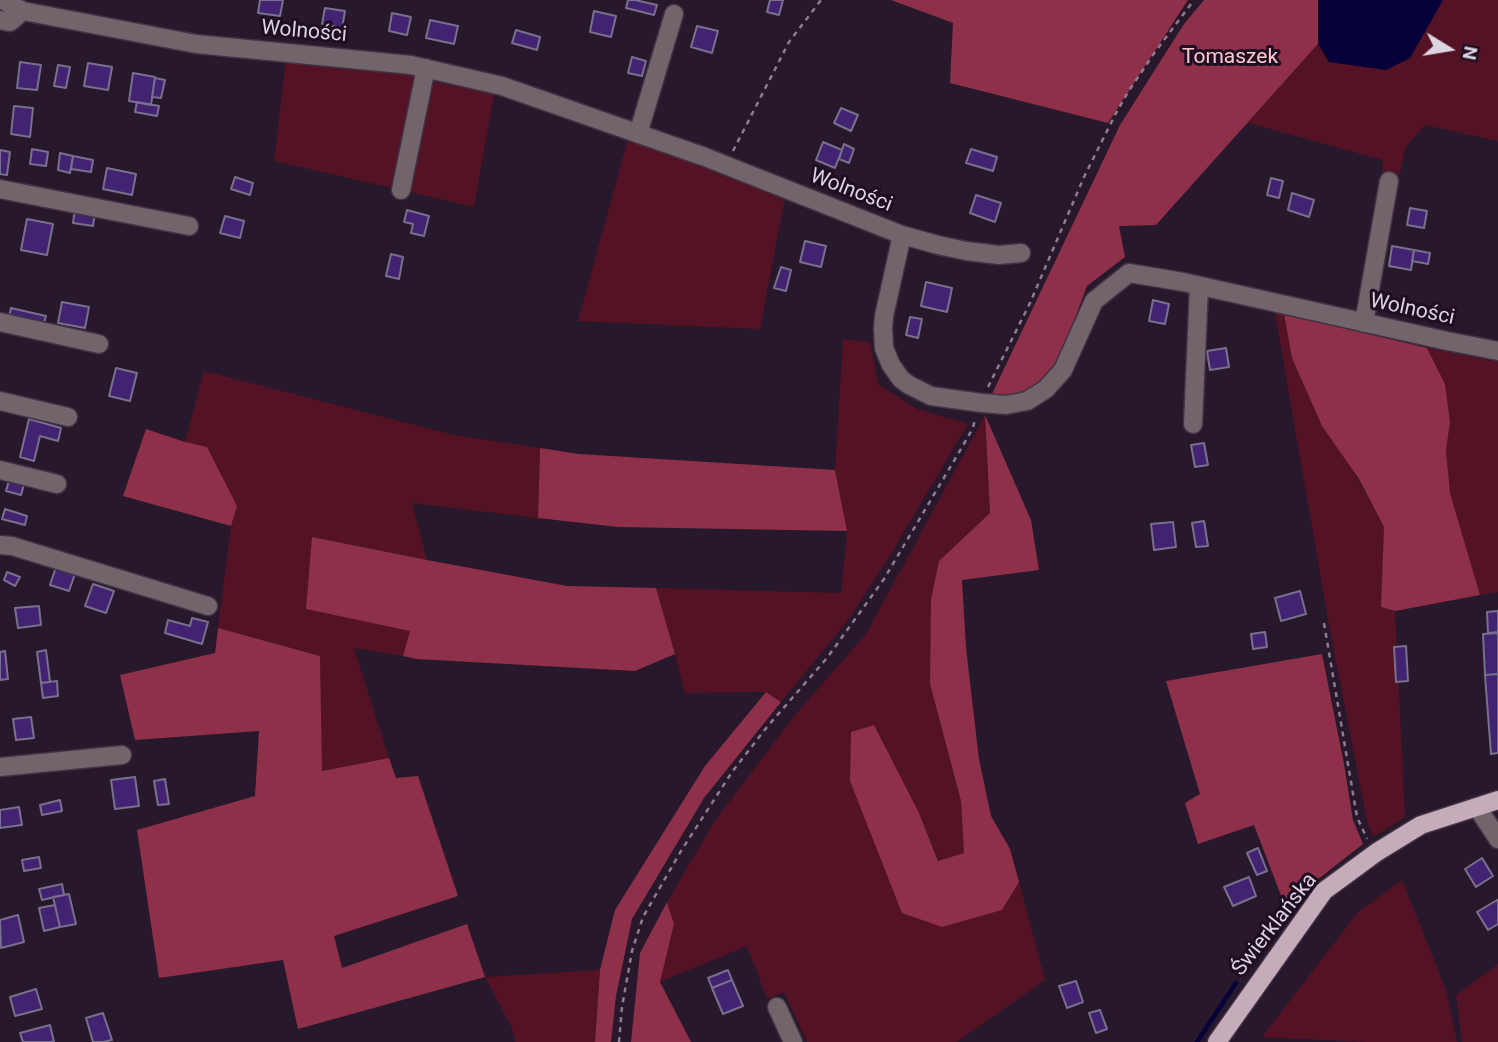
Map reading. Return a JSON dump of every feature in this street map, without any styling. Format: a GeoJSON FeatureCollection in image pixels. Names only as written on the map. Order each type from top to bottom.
{"type":"FeatureCollection","features":[{"type":"Feature","properties":{"kind":"main road","name":"Świerklańska"},"geometry":{"type":"LineString","coordinates":[[1217,1042],[1324,891],[1377,852],[1421,825],[1498,800]]}},
{"type":"Feature","properties":{"kind":"street","name":"Wolności"},"geometry":{"type":"LineString","coordinates":[[2,0],[23,10],[195,44],[411,65],[502,86],[725,166],[902,235],[883,328],[884,348],[901,379],[931,396],[1006,405],[1035,396],[1046,389],[1063,370],[1094,301],[1129,273],[1498,351]]}},
{"type":"Feature","properties":{"kind":"street"},"geometry":{"type":"LineString","coordinates":[[0,20],[10,22],[23,10]]}},
{"type":"Feature","properties":{"kind":"street"},"geometry":{"type":"LineString","coordinates":[[638,134],[674,14]]}},
{"type":"Feature","properties":{"kind":"street"},"geometry":{"type":"LineString","coordinates":[[401,190],[426,68]]}},
{"type":"Feature","properties":{"kind":"street"},"geometry":{"type":"LineString","coordinates":[[1364,323],[1389,181]]}},
{"type":"Feature","properties":{"kind":"street"},"geometry":{"type":"LineString","coordinates":[[0,189],[189,226]]}},
{"type":"Feature","properties":{"kind":"street"},"geometry":{"type":"LineString","coordinates":[[902,235],[938,245],[999,256],[1021,253]]}},
{"type":"Feature","properties":{"kind":"street"},"geometry":{"type":"LineString","coordinates":[[1193,424],[1199,286]]}},
{"type":"Feature","properties":{"kind":"street"},"geometry":{"type":"LineString","coordinates":[[0,322],[99,344]]}},
{"type":"Feature","properties":{"kind":"street"},"geometry":{"type":"LineString","coordinates":[[0,401],[68,417]]}},
{"type":"Feature","properties":{"kind":"street"},"geometry":{"type":"LineString","coordinates":[[0,470],[57,484]]}},
{"type":"Feature","properties":{"kind":"street"},"geometry":{"type":"LineString","coordinates":[[0,545],[12,546],[208,606]]}},
{"type":"Feature","properties":{"kind":"street"},"geometry":{"type":"LineString","coordinates":[[0,767],[122,755]]}},
{"type":"Feature","properties":{"kind":"street"},"geometry":{"type":"LineString","coordinates":[[1477,807],[1498,839]]}},
{"type":"Feature","properties":{"kind":"street"},"geometry":{"type":"LineString","coordinates":[[776,1007],[793,1042]]}},
{"type":"Feature","properties":{"kind":"path"},"geometry":{"type":"LineString","coordinates":[[725,166],[789,42],[821,0]]}},
{"type":"Feature","properties":{"kind":"path"},"geometry":{"type":"LineString","coordinates":[[620,1042],[622,1007],[630,962],[643,917],[681,851],[732,772],[827,658],[884,579],[973,428],[992,377],[1030,303],[1105,134],[1128,92],[1194,0]]}},
{"type":"Feature","properties":{"kind":"path"},"geometry":{"type":"LineString","coordinates":[[1324,623],[1357,817],[1369,845],[1377,852]]}},
{"type":"Feature","properties":{"kind":"shaded area"},"geometry":{"type":"Polygon","coordinates":[[[1318,0],[1443,0],[1410,58],[1386,70],[1329,62],[1318,44],[1318,0]]]}},
{"type":"Feature","properties":{"kind":"shaded area"},"geometry":{"type":"Polygon","coordinates":[[[1443,0],[1498,0],[1498,141],[1425,125],[1405,148],[1400,174],[1382,175],[1383,160],[1248,123],[1318,44],[1329,62],[1349,64],[1410,58],[1443,0]]]}},
{"type":"Feature","properties":{"kind":"shaded area"},"geometry":{"type":"Polygon","coordinates":[[[286,59],[418,74],[401,190],[274,161],[286,59]]]}},
{"type":"Feature","properties":{"kind":"shaded area"},"geometry":{"type":"Polygon","coordinates":[[[430,81],[494,94],[474,207],[410,192],[430,81]]]}},
{"type":"Feature","properties":{"kind":"shaded area"},"geometry":{"type":"Polygon","coordinates":[[[628,139],[785,197],[760,329],[578,321],[628,139]]]}},
{"type":"Feature","properties":{"kind":"shaded area"},"geometry":{"type":"Polygon","coordinates":[[[1275,313],[1284,314],[1292,358],[1384,527],[1381,607],[1395,611],[1405,817],[1373,837],[1367,821],[1329,625],[1275,313]]]}},
{"type":"Feature","properties":{"kind":"shaded area"},"geometry":{"type":"Polygon","coordinates":[[[843,339],[870,342],[878,384],[917,409],[968,424],[849,619],[781,702],[766,692],[685,693],[656,588],[841,593],[847,531],[835,470],[843,339]]]}},
{"type":"Feature","properties":{"kind":"shaded area"},"geometry":{"type":"Polygon","coordinates":[[[1427,348],[1498,362],[1498,592],[1480,595],[1450,493],[1446,450],[1450,422],[1445,384],[1427,348]]]}},
{"type":"Feature","properties":{"kind":"shaded area"},"geometry":{"type":"Polygon","coordinates":[[[204,371],[454,435],[540,448],[538,518],[412,503],[427,560],[313,537],[307,609],[411,631],[403,656],[354,648],[389,758],[321,771],[320,656],[218,628],[231,526],[237,506],[185,442],[204,371]]]}},
{"type":"Feature","properties":{"kind":"shaded area"},"geometry":{"type":"Polygon","coordinates":[[[985,415],[990,513],[939,561],[930,684],[961,801],[964,853],[939,861],[919,813],[873,726],[883,865],[1002,910],[1019,882],[1045,980],[957,1042],[807,1042],[784,992],[767,999],[747,946],[660,982],[674,924],[667,902],[714,822],[794,716],[866,634],[985,415]]]}},
{"type":"Feature","properties":{"kind":"shaded area"},"geometry":{"type":"Polygon","coordinates":[[[1402,880],[1446,990],[1457,1042],[1366,1042],[1262,1037],[1358,912],[1402,880]]]}},
{"type":"Feature","properties":{"kind":"shaded area"},"geometry":{"type":"Polygon","coordinates":[[[1498,964],[1498,1042],[1462,1042],[1456,995],[1498,964]]]}},
{"type":"Feature","properties":{"kind":"shaded area"},"geometry":{"type":"Polygon","coordinates":[[[600,970],[595,1042],[515,1042],[512,1028],[485,977],[600,970]]]}},
{"type":"Feature","properties":{"kind":"green space"},"geometry":{"type":"Polygon","coordinates":[[[891,0],[1188,0],[1108,123],[950,83],[953,23],[891,0]]]}},
{"type":"Feature","properties":{"kind":"green space","name":"Tomaszek"},"geometry":{"type":"Polygon","coordinates":[[[1204,0],[1318,0],[1318,44],[1156,225],[1119,226],[1125,257],[1087,286],[1048,380],[1013,396],[992,394],[1120,125],[1184,24],[1204,0]]]}},
{"type":"Feature","properties":{"kind":"green space"},"geometry":{"type":"Polygon","coordinates":[[[1284,314],[1427,348],[1445,384],[1450,422],[1446,450],[1450,493],[1480,595],[1395,611],[1381,607],[1384,527],[1359,479],[1322,426],[1292,358],[1284,314]]]}},
{"type":"Feature","properties":{"kind":"green space"},"geometry":{"type":"Polygon","coordinates":[[[985,415],[1031,520],[1039,570],[962,580],[966,648],[979,759],[991,816],[1010,849],[1019,882],[1002,910],[942,927],[902,913],[850,781],[851,732],[874,725],[919,813],[938,861],[964,853],[961,801],[930,684],[931,600],[939,561],[990,513],[985,415]]]}},
{"type":"Feature","properties":{"kind":"green space"},"geometry":{"type":"Polygon","coordinates":[[[146,429],[207,447],[237,506],[231,526],[123,496],[146,429]]]}},
{"type":"Feature","properties":{"kind":"green space"},"geometry":{"type":"Polygon","coordinates":[[[540,448],[579,454],[835,470],[847,531],[618,527],[538,518],[540,448]]]}},
{"type":"Feature","properties":{"kind":"green space"},"geometry":{"type":"Polygon","coordinates":[[[312,537],[567,586],[656,588],[675,654],[635,671],[416,659],[403,656],[410,631],[306,609],[312,537]]]}},
{"type":"Feature","properties":{"kind":"green space"},"geometry":{"type":"Polygon","coordinates":[[[218,628],[320,656],[322,771],[389,758],[396,778],[418,776],[458,896],[334,936],[342,968],[467,924],[485,977],[298,1029],[283,960],[159,978],[137,830],[255,796],[259,731],[135,740],[120,675],[215,653],[218,628]]]}},
{"type":"Feature","properties":{"kind":"green space"},"geometry":{"type":"Polygon","coordinates":[[[1322,654],[1353,820],[1363,844],[1317,880],[1287,911],[1254,825],[1198,844],[1185,803],[1200,794],[1166,681],[1322,654]]]}},
{"type":"Feature","properties":{"kind":"green space"},"geometry":{"type":"Polygon","coordinates":[[[766,692],[781,702],[704,798],[632,919],[616,996],[611,1042],[595,1042],[600,970],[615,910],[705,766],[766,692]]]}},
{"type":"Feature","properties":{"kind":"green space"},"geometry":{"type":"Polygon","coordinates":[[[667,902],[674,924],[660,982],[691,1042],[631,1042],[640,953],[667,902]]]}},
{"type":"Feature","properties":{"kind":"building"},"geometry":{"type":"Polygon","coordinates":[[[260,0],[283,0],[280,16],[258,13],[260,0]]]}},
{"type":"Feature","properties":{"kind":"building"},"geometry":{"type":"Polygon","coordinates":[[[628,0],[657,5],[654,15],[626,8],[628,0]]]}},
{"type":"Feature","properties":{"kind":"building"},"geometry":{"type":"Polygon","coordinates":[[[770,0],[783,0],[779,15],[767,12],[770,0]]]}},
{"type":"Feature","properties":{"kind":"building"},"geometry":{"type":"Polygon","coordinates":[[[325,8],[345,11],[342,28],[322,24],[325,8]]]}},
{"type":"Feature","properties":{"kind":"building"},"geometry":{"type":"Polygon","coordinates":[[[594,11],[616,16],[611,37],[590,32],[594,11]]]}},
{"type":"Feature","properties":{"kind":"building"},"geometry":{"type":"Polygon","coordinates":[[[392,13],[411,17],[407,35],[389,31],[392,13]]]}},
{"type":"Feature","properties":{"kind":"building"},"geometry":{"type":"Polygon","coordinates":[[[430,20],[458,26],[454,44],[426,38],[430,20]]]}},
{"type":"Feature","properties":{"kind":"building"},"geometry":{"type":"Polygon","coordinates":[[[697,26],[718,31],[712,53],[691,47],[697,26]]]}},
{"type":"Feature","properties":{"kind":"building"},"geometry":{"type":"Polygon","coordinates":[[[516,30],[540,37],[537,50],[512,43],[516,30]]]}},
{"type":"Feature","properties":{"kind":"building"},"geometry":{"type":"Polygon","coordinates":[[[632,57],[646,61],[642,76],[628,73],[632,57]]]}},
{"type":"Feature","properties":{"kind":"building"},"geometry":{"type":"Polygon","coordinates":[[[20,62],[41,65],[37,90],[17,88],[20,62]]]}},
{"type":"Feature","properties":{"kind":"building"},"geometry":{"type":"Polygon","coordinates":[[[88,63],[112,67],[108,90],[84,86],[88,63]]]}},
{"type":"Feature","properties":{"kind":"building"},"geometry":{"type":"Polygon","coordinates":[[[58,65],[70,67],[66,88],[54,86],[58,65]]]}},
{"type":"Feature","properties":{"kind":"building"},"geometry":{"type":"Polygon","coordinates":[[[133,73],[155,77],[151,105],[129,101],[133,73]]]}},
{"type":"Feature","properties":{"kind":"building"},"geometry":{"type":"Polygon","coordinates":[[[155,78],[165,80],[161,98],[152,97],[155,78]]]}},
{"type":"Feature","properties":{"kind":"building"},"geometry":{"type":"Polygon","coordinates":[[[137,102],[159,106],[157,116],[135,112],[137,102]]]}},
{"type":"Feature","properties":{"kind":"building"},"geometry":{"type":"Polygon","coordinates":[[[14,106],[33,108],[30,137],[11,134],[14,106]]]}},
{"type":"Feature","properties":{"kind":"building"},"geometry":{"type":"Polygon","coordinates":[[[841,108],[858,115],[851,131],[834,123],[841,108]]]}},
{"type":"Feature","properties":{"kind":"building"},"geometry":{"type":"Polygon","coordinates":[[[823,142],[842,150],[835,168],[816,160],[823,142]]]}},
{"type":"Feature","properties":{"kind":"building"},"geometry":{"type":"Polygon","coordinates":[[[844,144],[854,149],[849,163],[839,159],[844,144]]]}},
{"type":"Feature","properties":{"kind":"building"},"geometry":{"type":"Polygon","coordinates":[[[32,149],[48,152],[46,166],[30,164],[32,149]]]}},
{"type":"Feature","properties":{"kind":"building"},"geometry":{"type":"Polygon","coordinates":[[[971,149],[997,157],[993,171],[966,163],[971,149]]]}},
{"type":"Feature","properties":{"kind":"building"},"geometry":{"type":"Polygon","coordinates":[[[0,150],[10,152],[7,175],[0,174],[0,150]]]}},
{"type":"Feature","properties":{"kind":"building"},"geometry":{"type":"Polygon","coordinates":[[[60,153],[73,156],[70,173],[58,170],[60,153]]]}},
{"type":"Feature","properties":{"kind":"building"},"geometry":{"type":"Polygon","coordinates":[[[73,156],[93,160],[91,172],[71,169],[73,156]]]}},
{"type":"Feature","properties":{"kind":"building"},"geometry":{"type":"Polygon","coordinates":[[[107,168],[136,174],[132,195],[103,189],[107,168]]]}},
{"type":"Feature","properties":{"kind":"building"},"geometry":{"type":"Polygon","coordinates":[[[235,177],[253,183],[250,195],[231,189],[235,177]]]}},
{"type":"Feature","properties":{"kind":"building"},"geometry":{"type":"Polygon","coordinates":[[[1271,178],[1283,181],[1279,198],[1267,195],[1271,178]]]}},
{"type":"Feature","properties":{"kind":"building"},"geometry":{"type":"Polygon","coordinates":[[[1292,193],[1314,200],[1309,217],[1288,210],[1292,193]]]}},
{"type":"Feature","properties":{"kind":"building"},"geometry":{"type":"Polygon","coordinates":[[[976,195],[1001,203],[995,222],[970,213],[976,195]]]}},
{"type":"Feature","properties":{"kind":"building"},"geometry":{"type":"Polygon","coordinates":[[[1410,208],[1427,211],[1424,228],[1407,225],[1410,208]]]}},
{"type":"Feature","properties":{"kind":"building"},"geometry":{"type":"Polygon","coordinates":[[[75,209],[95,212],[93,226],[73,223],[75,209]]]}},
{"type":"Feature","properties":{"kind":"building"},"geometry":{"type":"Polygon","coordinates":[[[407,210],[429,216],[424,236],[411,233],[413,224],[404,222],[407,210]]]}},
{"type":"Feature","properties":{"kind":"building"},"geometry":{"type":"Polygon","coordinates":[[[225,216],[244,221],[240,238],[220,233],[225,216]]]}},
{"type":"Feature","properties":{"kind":"building"},"geometry":{"type":"Polygon","coordinates":[[[27,219],[53,224],[47,255],[21,250],[27,219]]]}},
{"type":"Feature","properties":{"kind":"building"},"geometry":{"type":"Polygon","coordinates":[[[805,241],[826,246],[821,267],[800,262],[805,241]]]}},
{"type":"Feature","properties":{"kind":"building"},"geometry":{"type":"Polygon","coordinates":[[[1392,246],[1414,250],[1411,270],[1389,266],[1392,246]]]}},
{"type":"Feature","properties":{"kind":"building"},"geometry":{"type":"Polygon","coordinates":[[[1414,250],[1430,253],[1428,264],[1412,261],[1414,250]]]}},
{"type":"Feature","properties":{"kind":"building"},"geometry":{"type":"Polygon","coordinates":[[[391,254],[403,257],[399,279],[386,276],[391,254]]]}},
{"type":"Feature","properties":{"kind":"building"},"geometry":{"type":"Polygon","coordinates":[[[781,267],[791,270],[786,291],[774,288],[781,267]]]}},
{"type":"Feature","properties":{"kind":"building"},"geometry":{"type":"Polygon","coordinates":[[[926,282],[952,288],[947,312],[921,306],[926,282]]]}},
{"type":"Feature","properties":{"kind":"building"},"geometry":{"type":"Polygon","coordinates":[[[1153,300],[1169,304],[1165,324],[1149,321],[1153,300]]]}},
{"type":"Feature","properties":{"kind":"building"},"geometry":{"type":"Polygon","coordinates":[[[62,302],[89,307],[85,328],[58,323],[62,302]]]}},
{"type":"Feature","properties":{"kind":"building"},"geometry":{"type":"Polygon","coordinates":[[[11,308],[46,316],[42,329],[8,321],[11,308]]]}},
{"type":"Feature","properties":{"kind":"building"},"geometry":{"type":"Polygon","coordinates":[[[910,317],[922,319],[918,338],[906,335],[910,317]]]}},
{"type":"Feature","properties":{"kind":"building"},"geometry":{"type":"Polygon","coordinates":[[[1226,348],[1229,367],[1210,370],[1207,351],[1226,348]]]}},
{"type":"Feature","properties":{"kind":"building"},"geometry":{"type":"Polygon","coordinates":[[[116,368],[137,373],[130,401],[109,396],[116,368]]]}},
{"type":"Feature","properties":{"kind":"building"},"geometry":{"type":"Polygon","coordinates":[[[29,419],[61,428],[58,441],[40,436],[34,461],[20,457],[29,419]]]}},
{"type":"Feature","properties":{"kind":"building"},"geometry":{"type":"Polygon","coordinates":[[[1204,443],[1208,465],[1195,467],[1191,445],[1204,443]]]}},
{"type":"Feature","properties":{"kind":"building"},"geometry":{"type":"Polygon","coordinates":[[[10,477],[25,481],[21,495],[6,491],[10,477]]]}},
{"type":"Feature","properties":{"kind":"building"},"geometry":{"type":"Polygon","coordinates":[[[5,509],[27,516],[25,525],[2,519],[5,509]]]}},
{"type":"Feature","properties":{"kind":"building"},"geometry":{"type":"Polygon","coordinates":[[[1204,521],[1208,546],[1196,547],[1192,523],[1204,521]]]}},
{"type":"Feature","properties":{"kind":"building"},"geometry":{"type":"Polygon","coordinates":[[[1173,522],[1176,547],[1154,550],[1151,524],[1173,522]]]}},
{"type":"Feature","properties":{"kind":"building"},"geometry":{"type":"Polygon","coordinates":[[[58,561],[77,568],[69,591],[50,585],[58,561]]]}},
{"type":"Feature","properties":{"kind":"building"},"geometry":{"type":"Polygon","coordinates":[[[7,572],[20,577],[15,586],[4,580],[7,572]]]}},
{"type":"Feature","properties":{"kind":"building"},"geometry":{"type":"Polygon","coordinates":[[[93,584],[114,591],[106,613],[85,606],[93,584]]]}},
{"type":"Feature","properties":{"kind":"building"},"geometry":{"type":"Polygon","coordinates":[[[1300,591],[1306,614],[1281,621],[1275,598],[1300,591]]]}},
{"type":"Feature","properties":{"kind":"building"},"geometry":{"type":"Polygon","coordinates":[[[39,606],[41,625],[18,628],[15,608],[39,606]]]}},
{"type":"Feature","properties":{"kind":"building"},"geometry":{"type":"Polygon","coordinates":[[[1498,611],[1498,632],[1488,633],[1487,612],[1498,611]]]}},
{"type":"Feature","properties":{"kind":"building"},"geometry":{"type":"Polygon","coordinates":[[[192,618],[208,622],[202,644],[165,633],[168,620],[190,626],[192,618]]]}},
{"type":"Feature","properties":{"kind":"building"},"geometry":{"type":"Polygon","coordinates":[[[1265,632],[1267,647],[1253,649],[1251,634],[1265,632]]]}},
{"type":"Feature","properties":{"kind":"building"},"geometry":{"type":"Polygon","coordinates":[[[1498,633],[1498,674],[1485,675],[1483,634],[1498,633]]]}},
{"type":"Feature","properties":{"kind":"building"},"geometry":{"type":"Polygon","coordinates":[[[1406,646],[1408,681],[1396,682],[1394,647],[1406,646]]]}},
{"type":"Feature","properties":{"kind":"building"},"geometry":{"type":"Polygon","coordinates":[[[46,650],[50,682],[41,683],[37,652],[46,650]]]}},
{"type":"Feature","properties":{"kind":"building"},"geometry":{"type":"Polygon","coordinates":[[[5,651],[8,679],[0,680],[0,652],[5,651]]]}},
{"type":"Feature","properties":{"kind":"building"},"geometry":{"type":"Polygon","coordinates":[[[1498,674],[1498,753],[1491,754],[1485,675],[1498,674]]]}},
{"type":"Feature","properties":{"kind":"building"},"geometry":{"type":"Polygon","coordinates":[[[57,681],[58,696],[43,698],[41,683],[57,681]]]}},
{"type":"Feature","properties":{"kind":"building"},"geometry":{"type":"Polygon","coordinates":[[[31,717],[34,738],[16,740],[13,719],[31,717]]]}},
{"type":"Feature","properties":{"kind":"building"},"geometry":{"type":"Polygon","coordinates":[[[135,777],[139,806],[115,809],[111,780],[135,777]]]}},
{"type":"Feature","properties":{"kind":"building"},"geometry":{"type":"Polygon","coordinates":[[[165,779],[169,804],[158,805],[154,781],[165,779]]]}},
{"type":"Feature","properties":{"kind":"building"},"geometry":{"type":"Polygon","coordinates":[[[60,800],[62,811],[42,815],[40,805],[60,800]]]}},
{"type":"Feature","properties":{"kind":"building"},"geometry":{"type":"Polygon","coordinates":[[[19,807],[22,825],[0,828],[0,810],[19,807]]]}},
{"type":"Feature","properties":{"kind":"building"},"geometry":{"type":"Polygon","coordinates":[[[1258,848],[1267,871],[1257,875],[1247,853],[1258,848]]]}},
{"type":"Feature","properties":{"kind":"building"},"geometry":{"type":"Polygon","coordinates":[[[39,857],[41,868],[24,871],[22,860],[39,857]]]}},
{"type":"Feature","properties":{"kind":"building"},"geometry":{"type":"Polygon","coordinates":[[[1482,858],[1493,876],[1476,887],[1465,869],[1482,858]]]}},
{"type":"Feature","properties":{"kind":"building"},"geometry":{"type":"Polygon","coordinates":[[[1249,877],[1256,896],[1233,906],[1224,887],[1249,877]]]}},
{"type":"Feature","properties":{"kind":"building"},"geometry":{"type":"Polygon","coordinates":[[[62,884],[64,895],[42,900],[39,889],[62,884]]]}},
{"type":"Feature","properties":{"kind":"building"},"geometry":{"type":"Polygon","coordinates":[[[69,894],[76,924],[60,927],[53,897],[69,894]]]}},
{"type":"Feature","properties":{"kind":"building"},"geometry":{"type":"Polygon","coordinates":[[[1497,900],[1498,924],[1488,930],[1477,912],[1497,900]]]}},
{"type":"Feature","properties":{"kind":"building"},"geometry":{"type":"Polygon","coordinates":[[[55,905],[60,927],[44,931],[39,908],[55,905]]]}},
{"type":"Feature","properties":{"kind":"building"},"geometry":{"type":"Polygon","coordinates":[[[18,915],[24,942],[1,948],[0,920],[18,915]]]}},
{"type":"Feature","properties":{"kind":"building"},"geometry":{"type":"Polygon","coordinates":[[[728,970],[732,980],[712,988],[708,978],[728,970]]]}},
{"type":"Feature","properties":{"kind":"building"},"geometry":{"type":"Polygon","coordinates":[[[732,980],[743,1006],[723,1014],[712,988],[732,980]]]}},
{"type":"Feature","properties":{"kind":"building"},"geometry":{"type":"Polygon","coordinates":[[[1076,981],[1083,1002],[1067,1008],[1059,986],[1076,981]]]}},
{"type":"Feature","properties":{"kind":"building"},"geometry":{"type":"Polygon","coordinates":[[[36,989],[42,1009],[15,1016],[10,997],[36,989]]]}},
{"type":"Feature","properties":{"kind":"building"},"geometry":{"type":"Polygon","coordinates":[[[1100,1010],[1107,1029],[1096,1033],[1089,1013],[1100,1010]]]}},
{"type":"Feature","properties":{"kind":"building"},"geometry":{"type":"Polygon","coordinates":[[[103,1013],[112,1040],[93,1042],[86,1018],[103,1013]]]}},
{"type":"Feature","properties":{"kind":"building"},"geometry":{"type":"Polygon","coordinates":[[[50,1025],[54,1042],[23,1042],[20,1033],[50,1025]]]}},
{"type":"Feature","properties":{"kind":"waterway"},"geometry":{"type":"LineString","coordinates":[[1197,1042],[1236,983]]}}]}
